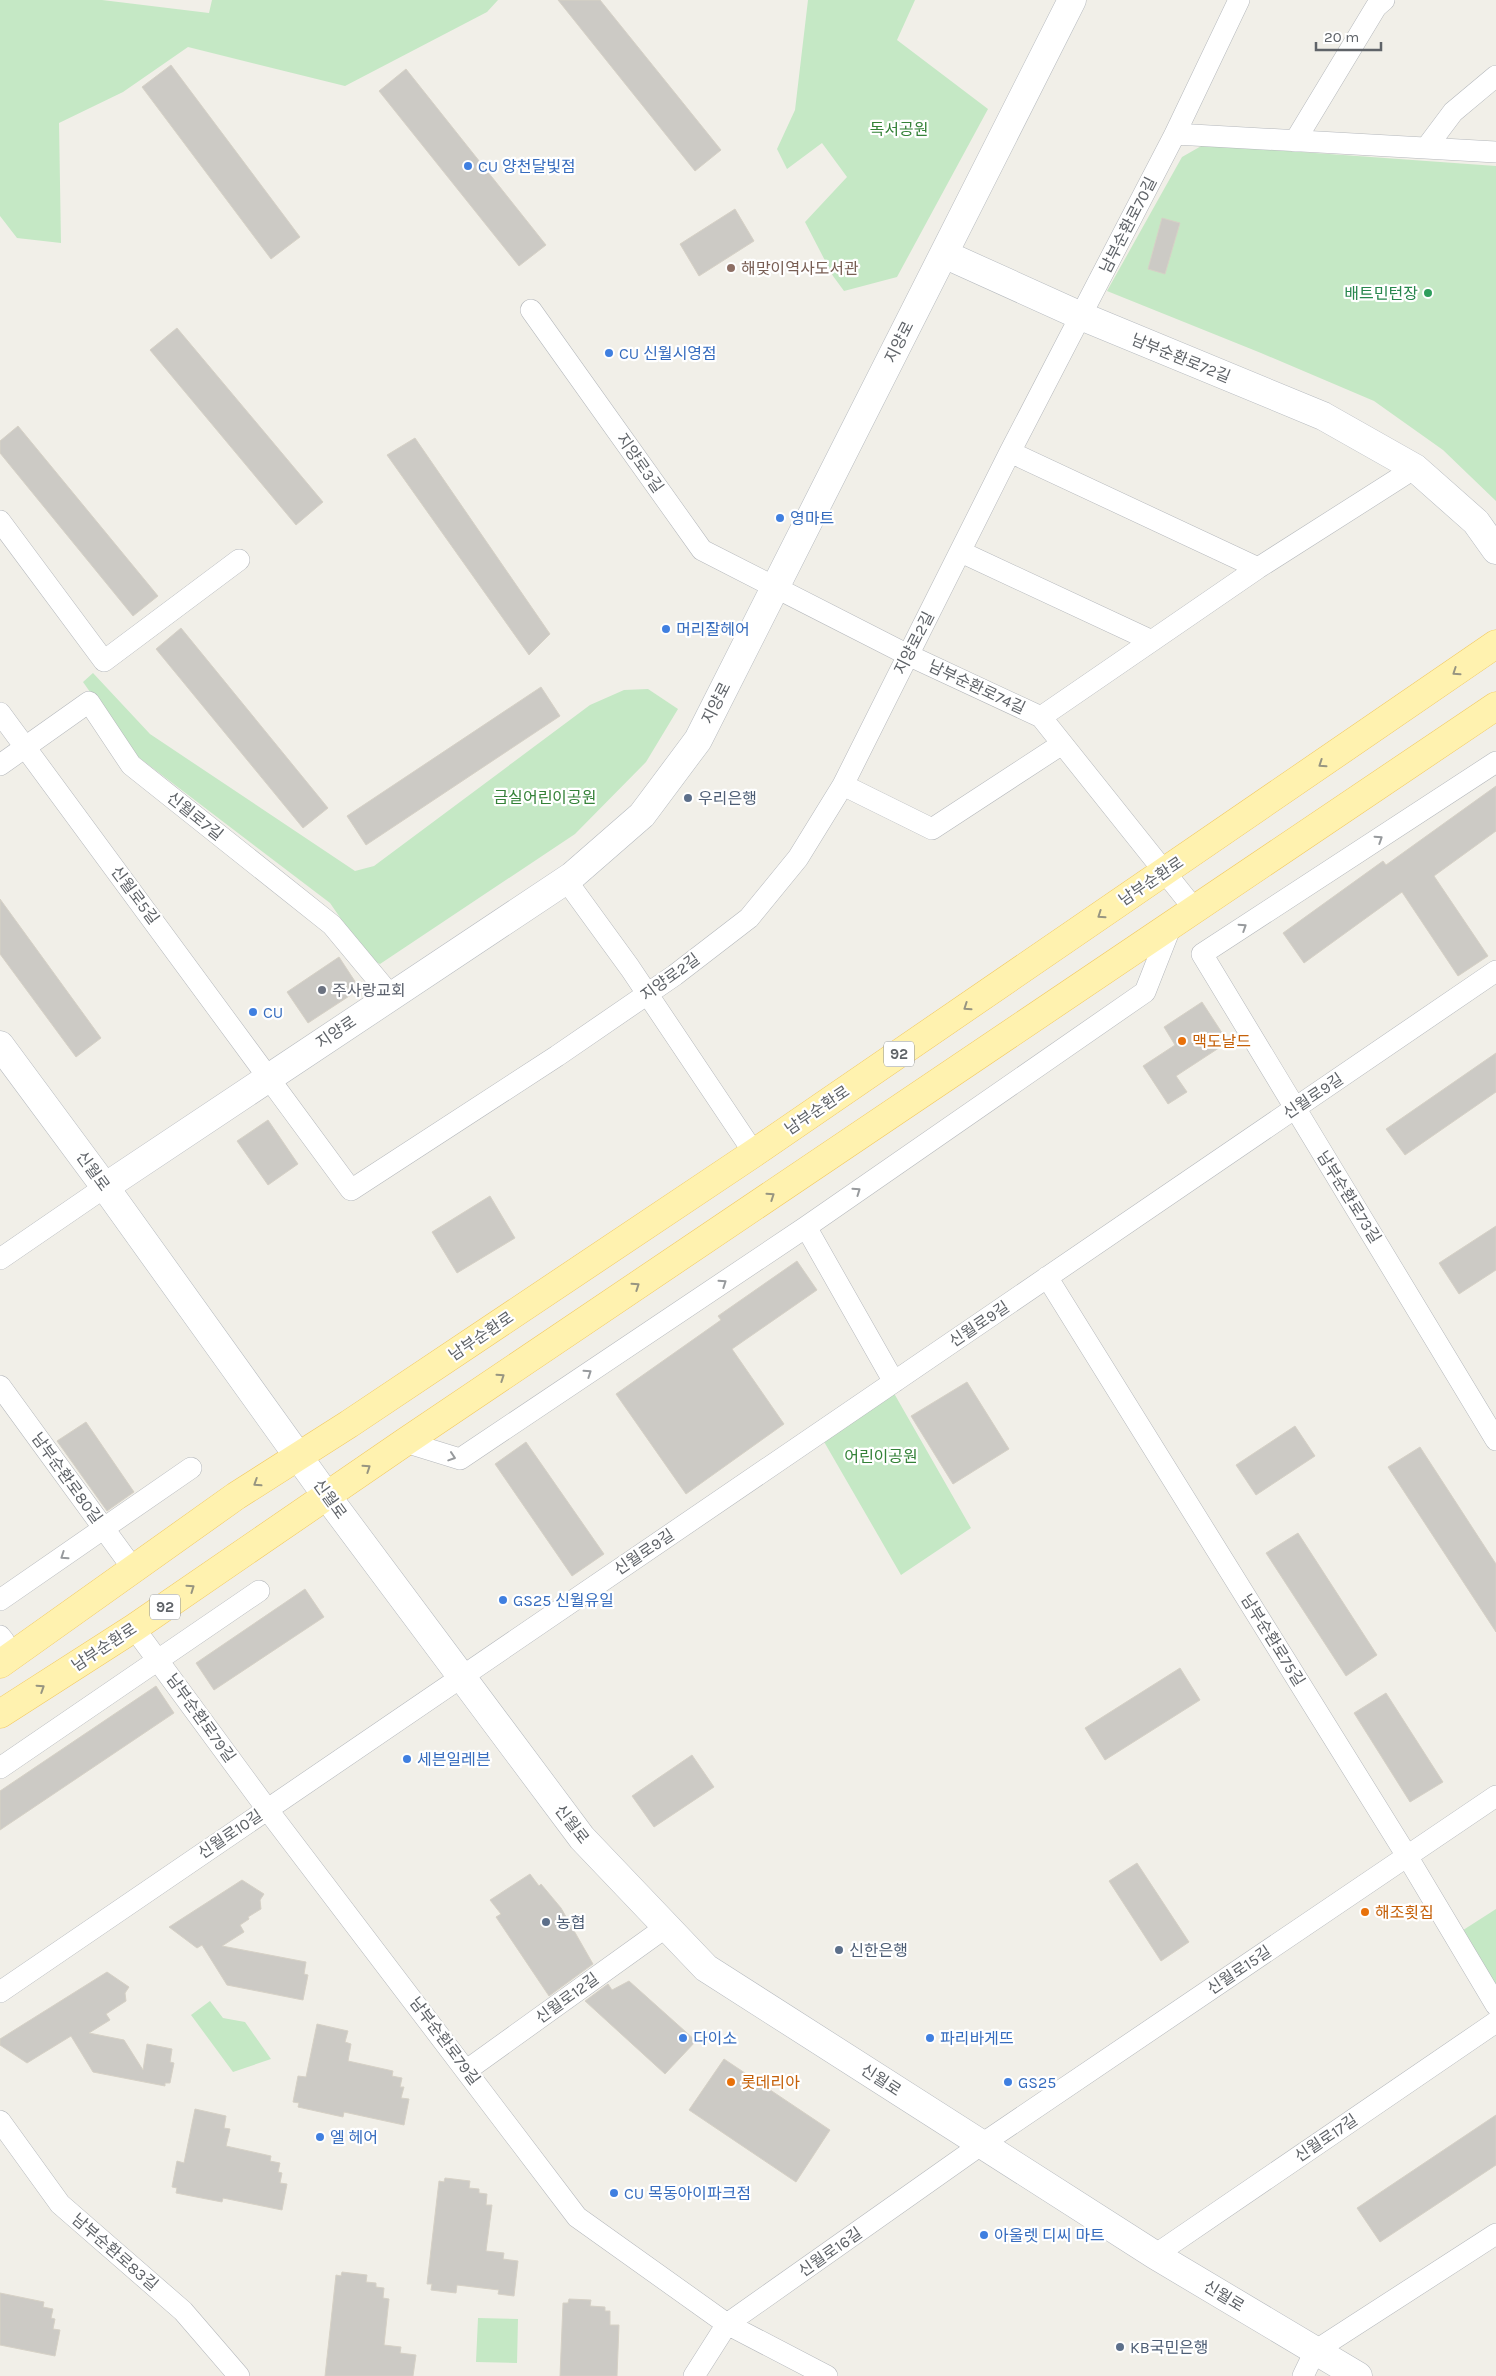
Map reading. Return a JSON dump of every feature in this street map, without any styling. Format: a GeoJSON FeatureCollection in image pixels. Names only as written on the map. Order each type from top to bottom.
{"type":"FeatureCollection","features":[{"type":"Feature","properties":{"kind":"main road","name":"지양로"},"geometry":{"type":"LineString","coordinates":[[105,1187],[566,880],[642,815],[698,740],[1072,0]]}},
{"type":"Feature","properties":{"kind":"main road","name":"남부순환로72길"},"geometry":{"type":"LineString","coordinates":[[944,254],[1081,316],[1323,416],[1415,468],[1476,522],[1496,550]]}},
{"type":"Feature","properties":{"kind":"main road","name":"남부순환로"},"geometry":{"type":"LineString","coordinates":[[1,1646],[134,1570],[236,1496],[349,1424],[754,1153],[1496,644]]}},
{"type":"Feature","properties":{"kind":"main road","name":"남부순환로"},"geometry":{"type":"LineString","coordinates":[[0,1714],[134,1628],[326,1495],[1194,910],[1495,713]]}},
{"type":"Feature","properties":{"kind":"main road","name":"신월로"},"geometry":{"type":"LineString","coordinates":[[0,1045],[105,1187],[326,1495],[582,1838],[706,1968],[1155,2255],[1358,2376]]}},
{"type":"Feature","properties":{"kind":"street","name":"남부순환로70길"},"geometry":{"type":"LineString","coordinates":[[1081,316],[1175,134],[1238,0]]}},
{"type":"Feature","properties":{"kind":"street"},"geometry":{"type":"LineString","coordinates":[[1295,141],[1376,7],[1384,0]]}},
{"type":"Feature","properties":{"kind":"street"},"geometry":{"type":"LineString","coordinates":[[1426,148],[1453,112],[1496,76]]}},
{"type":"Feature","properties":{"kind":"street"},"geometry":{"type":"LineString","coordinates":[[1175,134],[1496,152]]}},
{"type":"Feature","properties":{"kind":"street","name":"지양로3길"},"geometry":{"type":"LineString","coordinates":[[531,310],[702,550],[776,586]]}},
{"type":"Feature","properties":{"kind":"street","name":"지양로2길"},"geometry":{"type":"LineString","coordinates":[[270,1077],[351,1190],[557,1056],[646,995],[749,918],[798,858],[843,785],[1010,452],[1081,316]]}},
{"type":"Feature","properties":{"kind":"street"},"geometry":{"type":"LineString","coordinates":[[1010,452],[1258,568]]}},
{"type":"Feature","properties":{"kind":"street"},"geometry":{"type":"LineString","coordinates":[[1041,717],[1258,568],[1415,468]]}},
{"type":"Feature","properties":{"kind":"street"},"geometry":{"type":"LineString","coordinates":[[0,521],[104,661],[239,560]]}},
{"type":"Feature","properties":{"kind":"street"},"geometry":{"type":"LineString","coordinates":[[961,552],[1152,641]]}},
{"type":"Feature","properties":{"kind":"street","name":"남부순환로74길"},"geometry":{"type":"LineString","coordinates":[[776,586],[908,655],[1041,717],[1194,910]]}},
{"type":"Feature","properties":{"kind":"street","name":"신월로7길"},"geometry":{"type":"LineString","coordinates":[[0,765],[89,702],[131,764],[332,925],[391,996]]}},
{"type":"Feature","properties":{"kind":"street","name":"신월로5길"},"geometry":{"type":"LineString","coordinates":[[0,713],[270,1077]]}},
{"type":"Feature","properties":{"kind":"street"},"geometry":{"type":"LineString","coordinates":[[843,785],[932,829],[1062,744]]}},
{"type":"Feature","properties":{"kind":"street","name":"남부순환로73길"},"geometry":{"type":"LineString","coordinates":[[1496,762],[1202,954],[1496,1440]]}},
{"type":"Feature","properties":{"kind":"street"},"geometry":{"type":"LineString","coordinates":[[566,880],[630,968],[646,995],[754,1153]]}},
{"type":"Feature","properties":{"kind":"street"},"geometry":{"type":"LineString","coordinates":[[405,1442],[460,1459],[806,1227],[1145,992],[1171,926]]}},
{"type":"Feature","properties":{"kind":"street","name":"신월로9길"},"geometry":{"type":"LineString","coordinates":[[461,1677],[1496,971]]}},
{"type":"Feature","properties":{"kind":"street"},"geometry":{"type":"LineString","coordinates":[[0,1259],[105,1187]]}},
{"type":"Feature","properties":{"kind":"street"},"geometry":{"type":"LineString","coordinates":[[806,1227],[894,1382]]}},
{"type":"Feature","properties":{"kind":"street","name":"남부순환로75길"},"geometry":{"type":"LineString","coordinates":[[1047,1277],[1407,1856],[1496,2004]]}},
{"type":"Feature","properties":{"kind":"street","name":"남부순환로80길"},"geometry":{"type":"LineString","coordinates":[[0,1386],[134,1570]]}},
{"type":"Feature","properties":{"kind":"street"},"geometry":{"type":"LineString","coordinates":[[0,1600],[191,1468]]}},
{"type":"Feature","properties":{"kind":"street"},"geometry":{"type":"LineString","coordinates":[[0,1768],[259,1591]]}},
{"type":"Feature","properties":{"kind":"street","name":"남부순환로79길"},"geometry":{"type":"LineString","coordinates":[[134,1628],[267,1809],[577,2217],[727,2324],[828,2376]]}},
{"type":"Feature","properties":{"kind":"street","name":"신월로10길"},"geometry":{"type":"LineString","coordinates":[[0,1992],[461,1677]]}},
{"type":"Feature","properties":{"kind":"street","name":"신월로15길"},"geometry":{"type":"LineString","coordinates":[[982,2144],[1496,1796]]}},
{"type":"Feature","properties":{"kind":"street","name":"신월로12길"},"geometry":{"type":"LineString","coordinates":[[467,2070],[666,1927]]}},
{"type":"Feature","properties":{"kind":"street","name":"신월로17길"},"geometry":{"type":"LineString","coordinates":[[1155,2255],[1496,2022]]}},
{"type":"Feature","properties":{"kind":"street","name":"남부순환로83길"},"geometry":{"type":"LineString","coordinates":[[0,2121],[60,2204],[183,2311],[240,2376]]}},
{"type":"Feature","properties":{"kind":"street","name":"신월로16길"},"geometry":{"type":"LineString","coordinates":[[694,2376],[727,2324],[982,2144]]}},
{"type":"Feature","properties":{"kind":"street"},"geometry":{"type":"LineString","coordinates":[[1303,2376],[1315,2351],[1496,2234]]}},
{"type":"Feature","properties":{"kind":"green space"},"geometry":{"type":"Polygon","coordinates":[[[0,0],[102,0],[209,13],[212,0],[498,0],[487,12],[345,86],[188,47],[123,92],[59,123],[61,243],[17,238],[0,216],[0,0]]]}},
{"type":"Feature","properties":{"kind":"green space","name":"독서공원"},"geometry":{"type":"Polygon","coordinates":[[[808,0],[915,0],[897,40],[988,109],[897,277],[844,291],[833,276],[805,222],[847,177],[822,143],[787,169],[777,149],[795,110],[808,0]]]}},
{"type":"Feature","properties":{"kind":"green space"},"geometry":{"type":"Polygon","coordinates":[[[1203,145],[1496,166],[1496,501],[1443,450],[1374,401],[1107,291],[1182,157],[1203,145]]]}},
{"type":"Feature","properties":{"kind":"green space","name":"금실어린이공원"},"geometry":{"type":"Polygon","coordinates":[[[93,673],[150,734],[355,871],[374,866],[590,705],[624,690],[648,689],[678,709],[646,762],[575,834],[380,964],[368,958],[330,903],[133,753],[83,682],[93,673]]]}},
{"type":"Feature","properties":{"kind":"green space","name":"어린이공원"},"geometry":{"type":"Polygon","coordinates":[[[891,1388],[971,1528],[901,1575],[819,1433],[891,1388]]]}},
{"type":"Feature","properties":{"kind":"green space"},"geometry":{"type":"Polygon","coordinates":[[[1496,1909],[1496,1995],[1457,1934],[1496,1909]]]}},
{"type":"Feature","properties":{"kind":"green space"},"geometry":{"type":"Polygon","coordinates":[[[210,2001],[223,2018],[245,2022],[271,2059],[233,2072],[191,2015],[210,2001]]]}},
{"type":"Feature","properties":{"kind":"green space"},"geometry":{"type":"Polygon","coordinates":[[[478,2318],[518,2319],[517,2363],[476,2362],[478,2318]]]}},
{"type":"Feature","properties":{"kind":"building"},"geometry":{"type":"Polygon","coordinates":[[[558,0],[600,0],[721,150],[695,171],[558,0]]]}},
{"type":"Feature","properties":{"kind":"building"},"geometry":{"type":"Polygon","coordinates":[[[171,65],[300,237],[271,259],[142,87],[171,65]]]}},
{"type":"Feature","properties":{"kind":"building"},"geometry":{"type":"Polygon","coordinates":[[[406,69],[546,245],[519,266],[379,91],[406,69]]]}},
{"type":"Feature","properties":{"kind":"building"},"geometry":{"type":"Polygon","coordinates":[[[735,209],[754,241],[699,276],[680,244],[735,209]]]}},
{"type":"Feature","properties":{"kind":"building"},"geometry":{"type":"Polygon","coordinates":[[[1162,218],[1180,223],[1165,274],[1148,269],[1162,218]]]}},
{"type":"Feature","properties":{"kind":"building"},"geometry":{"type":"Polygon","coordinates":[[[177,328],[323,502],[296,525],[150,350],[177,328]]]}},
{"type":"Feature","properties":{"kind":"building"},"geometry":{"type":"Polygon","coordinates":[[[18,426],[158,596],[133,616],[0,453],[0,441],[18,426]]]}},
{"type":"Feature","properties":{"kind":"building"},"geometry":{"type":"Polygon","coordinates":[[[415,438],[550,634],[529,655],[387,455],[415,438]]]}},
{"type":"Feature","properties":{"kind":"building"},"geometry":{"type":"Polygon","coordinates":[[[181,628],[328,808],[303,828],[156,649],[181,628]]]}},
{"type":"Feature","properties":{"kind":"building"},"geometry":{"type":"Polygon","coordinates":[[[541,687],[560,716],[366,845],[347,816],[541,687]]]}},
{"type":"Feature","properties":{"kind":"building"},"geometry":{"type":"Polygon","coordinates":[[[1496,786],[1496,831],[1434,876],[1488,956],[1458,976],[1402,892],[1304,963],[1283,933],[1383,861],[1386,865],[1496,786]]]}},
{"type":"Feature","properties":{"kind":"building"},"geometry":{"type":"Polygon","coordinates":[[[0,899],[101,1038],[76,1057],[0,954],[0,899]]]}},
{"type":"Feature","properties":{"kind":"building"},"geometry":{"type":"Polygon","coordinates":[[[339,957],[360,989],[308,1023],[287,992],[339,957]]]}},
{"type":"Feature","properties":{"kind":"building"},"geometry":{"type":"Polygon","coordinates":[[[1202,1002],[1228,1042],[1176,1076],[1187,1092],[1168,1104],[1143,1066],[1175,1045],[1164,1027],[1202,1002]]]}},
{"type":"Feature","properties":{"kind":"building"},"geometry":{"type":"Polygon","coordinates":[[[1496,1053],[1496,1092],[1405,1155],[1386,1129],[1496,1053]]]}},
{"type":"Feature","properties":{"kind":"building"},"geometry":{"type":"Polygon","coordinates":[[[268,1120],[298,1164],[268,1185],[237,1141],[268,1120]]]}},
{"type":"Feature","properties":{"kind":"building"},"geometry":{"type":"Polygon","coordinates":[[[490,1196],[515,1238],[457,1273],[432,1232],[490,1196]]]}},
{"type":"Feature","properties":{"kind":"building"},"geometry":{"type":"Polygon","coordinates":[[[1496,1226],[1496,1270],[1459,1294],[1439,1263],[1496,1226]]]}},
{"type":"Feature","properties":{"kind":"building"},"geometry":{"type":"Polygon","coordinates":[[[797,1261],[817,1290],[732,1349],[784,1424],[686,1494],[616,1394],[721,1320],[718,1316],[797,1261]]]}},
{"type":"Feature","properties":{"kind":"building"},"geometry":{"type":"Polygon","coordinates":[[[967,1382],[1009,1449],[953,1484],[911,1416],[967,1382]]]}},
{"type":"Feature","properties":{"kind":"building"},"geometry":{"type":"Polygon","coordinates":[[[86,1422],[134,1492],[107,1511],[57,1441],[86,1422]]]}},
{"type":"Feature","properties":{"kind":"building"},"geometry":{"type":"Polygon","coordinates":[[[1295,1426],[1315,1456],[1256,1495],[1236,1465],[1295,1426]]]}},
{"type":"Feature","properties":{"kind":"building"},"geometry":{"type":"Polygon","coordinates":[[[526,1442],[604,1554],[572,1576],[495,1464],[526,1442]]]}},
{"type":"Feature","properties":{"kind":"building"},"geometry":{"type":"Polygon","coordinates":[[[1420,1447],[1496,1564],[1496,1632],[1388,1467],[1420,1447]]]}},
{"type":"Feature","properties":{"kind":"building"},"geometry":{"type":"Polygon","coordinates":[[[1298,1533],[1377,1655],[1346,1676],[1266,1553],[1298,1533]]]}},
{"type":"Feature","properties":{"kind":"building"},"geometry":{"type":"Polygon","coordinates":[[[305,1589],[324,1617],[214,1690],[196,1663],[305,1589]]]}},
{"type":"Feature","properties":{"kind":"building"},"geometry":{"type":"Polygon","coordinates":[[[1180,1668],[1200,1700],[1105,1760],[1085,1728],[1180,1668]]]}},
{"type":"Feature","properties":{"kind":"building"},"geometry":{"type":"Polygon","coordinates":[[[156,1686],[174,1713],[0,1830],[0,1791],[156,1686]]]}},
{"type":"Feature","properties":{"kind":"building"},"geometry":{"type":"Polygon","coordinates":[[[1386,1693],[1443,1782],[1410,1802],[1354,1713],[1386,1693]]]}},
{"type":"Feature","properties":{"kind":"building"},"geometry":{"type":"Polygon","coordinates":[[[692,1755],[714,1787],[654,1827],[632,1796],[692,1755]]]}},
{"type":"Feature","properties":{"kind":"building"},"geometry":{"type":"Polygon","coordinates":[[[1137,1863],[1189,1942],[1161,1961],[1109,1881],[1137,1863]]]}},
{"type":"Feature","properties":{"kind":"building"},"geometry":{"type":"Polygon","coordinates":[[[530,1874],[561,1908],[593,1964],[549,1996],[496,1917],[501,1914],[490,1900],[530,1874]]]}},
{"type":"Feature","properties":{"kind":"building"},"geometry":{"type":"Polygon","coordinates":[[[242,1880],[264,1894],[260,1900],[261,1909],[248,1917],[249,1919],[240,1925],[244,1932],[222,1946],[306,1962],[304,1974],[308,1975],[303,2000],[227,1985],[202,1945],[197,1948],[169,1927],[242,1880]]]}},
{"type":"Feature","properties":{"kind":"building"},"geometry":{"type":"Polygon","coordinates":[[[107,1972],[129,1987],[125,1993],[126,2001],[106,2014],[110,2020],[89,2033],[124,2040],[143,2070],[147,2044],[172,2049],[170,2062],[174,2063],[170,2083],[165,2083],[165,2086],[93,2072],[71,2036],[27,2063],[0,2045],[0,2039],[107,1972]]]}},
{"type":"Feature","properties":{"kind":"building"},"geometry":{"type":"Polygon","coordinates":[[[629,1981],[696,2041],[665,2074],[585,2001],[608,1984],[612,1990],[629,1981]]]}},
{"type":"Feature","properties":{"kind":"building"},"geometry":{"type":"Polygon","coordinates":[[[317,2024],[348,2031],[345,2042],[351,2044],[348,2061],[393,2071],[392,2076],[402,2078],[400,2087],[404,2087],[401,2098],[409,2099],[404,2125],[344,2112],[343,2117],[298,2107],[299,2103],[293,2102],[298,2076],[306,2077],[317,2024]]]}},
{"type":"Feature","properties":{"kind":"building"},"geometry":{"type":"Polygon","coordinates":[[[724,2059],[830,2130],[796,2182],[689,2110],[724,2059]]]}},
{"type":"Feature","properties":{"kind":"building"},"geometry":{"type":"Polygon","coordinates":[[[195,2109],[226,2116],[224,2128],[230,2129],[226,2146],[271,2156],[270,2161],[280,2163],[278,2172],[282,2173],[280,2183],[287,2184],[282,2210],[223,2198],[222,2202],[176,2193],[177,2188],[172,2187],[177,2161],[184,2163],[195,2109]]]}},
{"type":"Feature","properties":{"kind":"building"},"geometry":{"type":"Polygon","coordinates":[[[1496,2115],[1496,2165],[1380,2242],[1357,2208],[1496,2115]]]}},
{"type":"Feature","properties":{"kind":"building"},"geometry":{"type":"Polygon","coordinates":[[[445,2178],[470,2181],[469,2188],[479,2189],[479,2193],[487,2194],[486,2205],[492,2205],[486,2251],[504,2253],[503,2259],[518,2261],[514,2296],[498,2294],[499,2290],[457,2285],[456,2293],[431,2290],[432,2284],[427,2284],[439,2181],[444,2182],[445,2178]]]}},
{"type":"Feature","properties":{"kind":"building"},"geometry":{"type":"Polygon","coordinates":[[[342,2272],[367,2275],[366,2282],[376,2283],[376,2287],[384,2288],[383,2298],[389,2299],[384,2345],[401,2347],[400,2353],[416,2355],[413,2376],[325,2376],[336,2275],[341,2276],[342,2272]]]}},
{"type":"Feature","properties":{"kind":"building"},"geometry":{"type":"Polygon","coordinates":[[[0,2293],[44,2302],[43,2307],[53,2309],[51,2318],[55,2319],[53,2329],[60,2330],[55,2356],[0,2345],[0,2293]]]}},
{"type":"Feature","properties":{"kind":"building"},"geometry":{"type":"Polygon","coordinates":[[[569,2299],[591,2300],[590,2306],[605,2307],[605,2311],[610,2311],[610,2325],[619,2325],[617,2376],[560,2376],[563,2303],[568,2303],[569,2299]]]}},
{"type":"Feature","properties":{"kind":"place","name":"CU 양천달빛점"},"geometry":{"type":"Point","coordinates":[468,166]}},
{"type":"Feature","properties":{"kind":"place","name":"해맞이역사도서관"},"geometry":{"type":"Point","coordinates":[731,268]}},
{"type":"Feature","properties":{"kind":"place","name":"배트민턴장"},"geometry":{"type":"Point","coordinates":[1428,293]}},
{"type":"Feature","properties":{"kind":"place","name":"CU 신월시영점"},"geometry":{"type":"Point","coordinates":[609,353]}},
{"type":"Feature","properties":{"kind":"place","name":"영마트"},"geometry":{"type":"Point","coordinates":[780,518]}},
{"type":"Feature","properties":{"kind":"place","name":"머리잘헤어"},"geometry":{"type":"Point","coordinates":[666,629]}},
{"type":"Feature","properties":{"kind":"place","name":"우리은행"},"geometry":{"type":"Point","coordinates":[688,798]}},
{"type":"Feature","properties":{"kind":"place","name":"주사랑교회"},"geometry":{"type":"Point","coordinates":[322,990]}},
{"type":"Feature","properties":{"kind":"place","name":"CU"},"geometry":{"type":"Point","coordinates":[253,1012]}},
{"type":"Feature","properties":{"kind":"place","name":"맥도날드"},"geometry":{"type":"Point","coordinates":[1182,1041]}},
{"type":"Feature","properties":{"kind":"place","name":"GS25 신월유일"},"geometry":{"type":"Point","coordinates":[503,1600]}},
{"type":"Feature","properties":{"kind":"place","name":"세븐일레븐"},"geometry":{"type":"Point","coordinates":[407,1759]}},
{"type":"Feature","properties":{"kind":"place","name":"해조횟집"},"geometry":{"type":"Point","coordinates":[1365,1912]}},
{"type":"Feature","properties":{"kind":"place","name":"농협"},"geometry":{"type":"Point","coordinates":[546,1922]}},
{"type":"Feature","properties":{"kind":"place","name":"신한은행"},"geometry":{"type":"Point","coordinates":[839,1950]}},
{"type":"Feature","properties":{"kind":"place","name":"다이소"},"geometry":{"type":"Point","coordinates":[683,2038]}},
{"type":"Feature","properties":{"kind":"place","name":"파리바게뜨"},"geometry":{"type":"Point","coordinates":[930,2038]}},
{"type":"Feature","properties":{"kind":"place","name":"롯데리아"},"geometry":{"type":"Point","coordinates":[731,2082]}},
{"type":"Feature","properties":{"kind":"place","name":"GS25"},"geometry":{"type":"Point","coordinates":[1008,2082]}},
{"type":"Feature","properties":{"kind":"place","name":"엘 헤어"},"geometry":{"type":"Point","coordinates":[320,2137]}},
{"type":"Feature","properties":{"kind":"place","name":"CU 목동아이파크점"},"geometry":{"type":"Point","coordinates":[614,2193]}},
{"type":"Feature","properties":{"kind":"place","name":"아울렛 디씨 마트"},"geometry":{"type":"Point","coordinates":[984,2235]}},
{"type":"Feature","properties":{"kind":"place","name":"KB국민은행"},"geometry":{"type":"Point","coordinates":[1120,2347]}}]}
